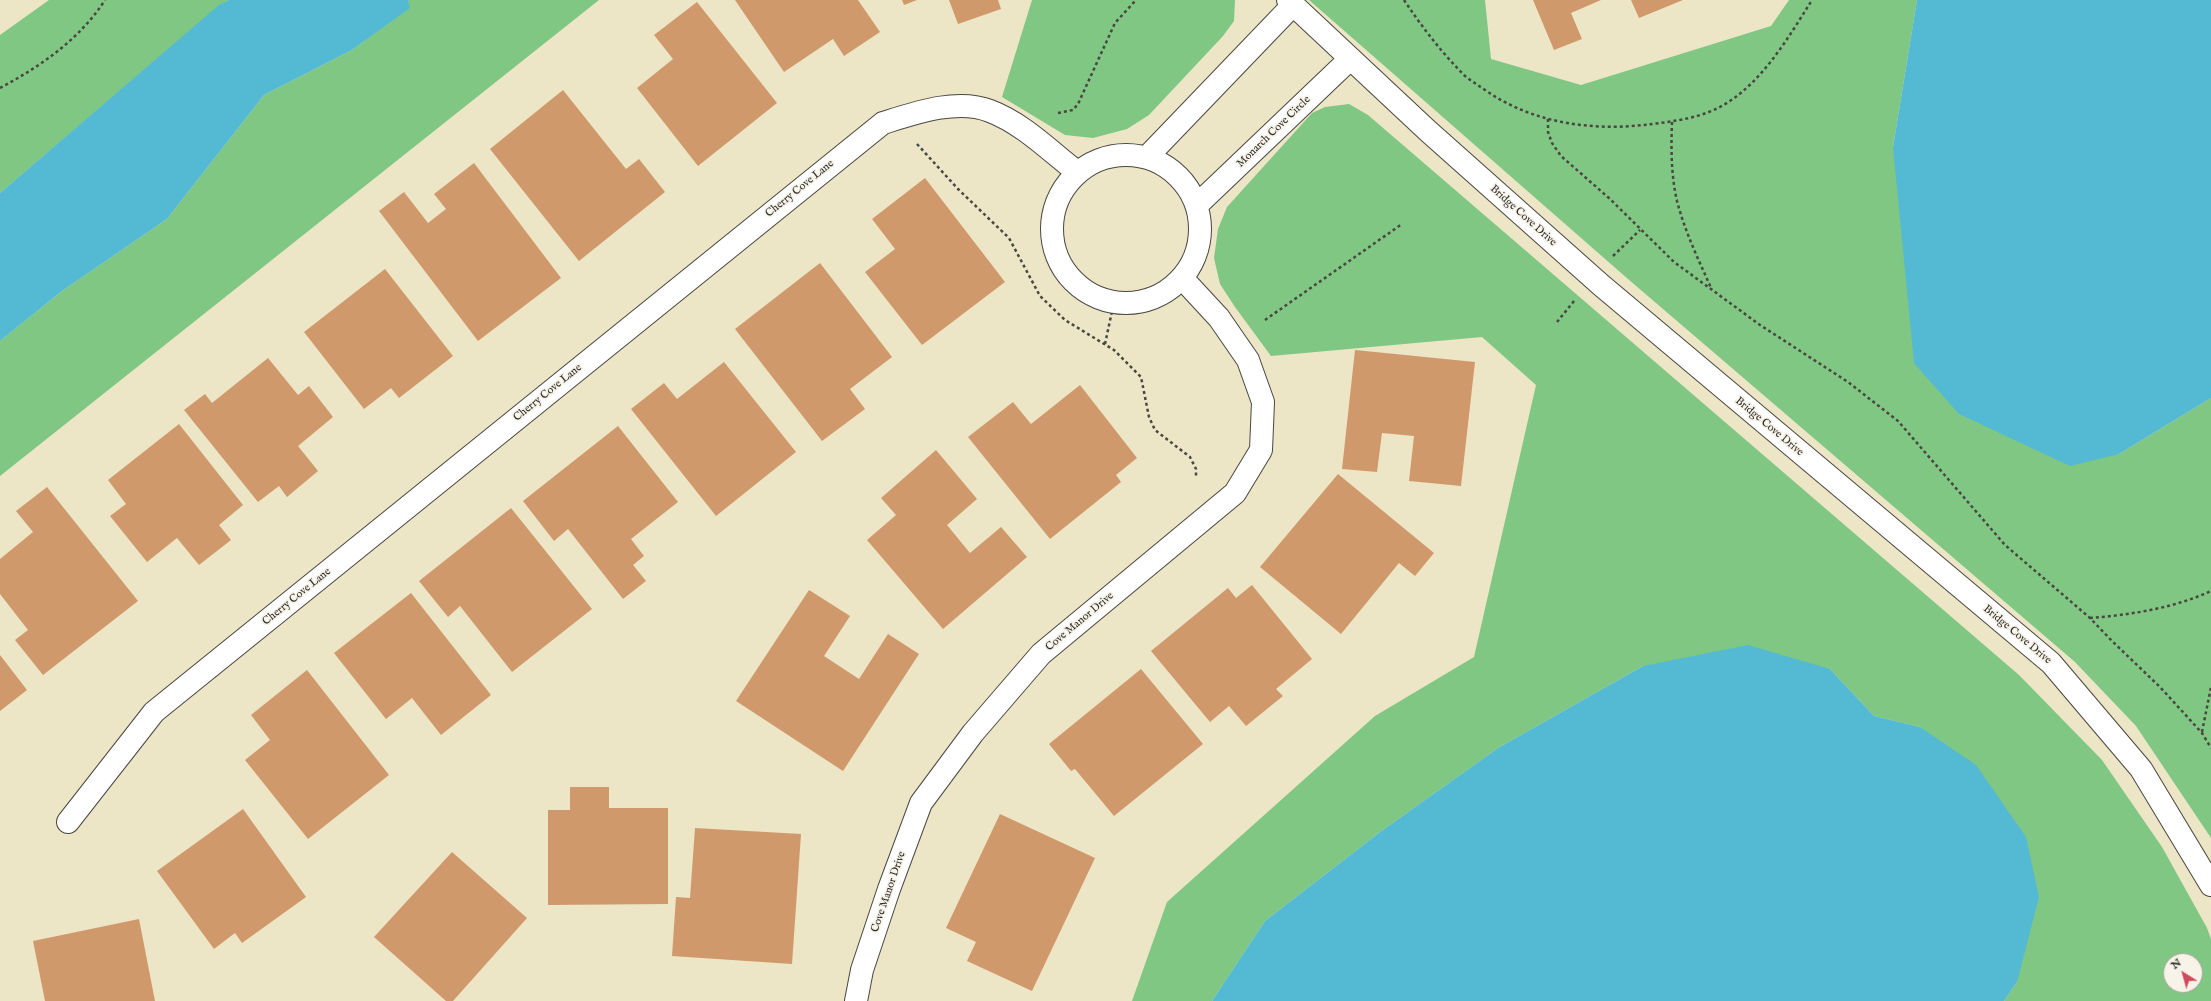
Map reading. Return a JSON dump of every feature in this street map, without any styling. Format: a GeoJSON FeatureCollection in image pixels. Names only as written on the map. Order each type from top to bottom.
{"type":"FeatureCollection","features":[{"type":"Feature","properties":{"kind":"street","name":"Bridge Cove Drive"},"geometry":{"type":"LineString","coordinates":[[1290,2],[1428,131],[1601,286],[2051,663],[2141,769],[2211,886]]}},
{"type":"Feature","properties":{"kind":"street"},"geometry":{"type":"LineString","coordinates":[[1147,157],[1290,2]]}},
{"type":"Feature","properties":{"kind":"street","name":"Monarch Cove Circle"},"geometry":{"type":"LineString","coordinates":[[1197,205],[1350,59]]}},
{"type":"Feature","properties":{"kind":"street","name":"Cherry Cove Lane"},"geometry":{"type":"LineString","coordinates":[[68,822],[154,712],[882,123],[921,111],[958,106],[989,111],[1016,125],[1077,172]]}},
{"type":"Feature","properties":{"kind":"street"},"geometry":{"type":"LineString","coordinates":[[1123,154],[1147,157],[1164,164],[1178,175],[1189,188],[1197,205],[1200,224],[1199,243],[1193,262],[1182,278],[1168,290],[1151,299],[1133,303],[1114,302],[1091,295],[1072,280],[1058,260],[1052,237],[1055,208],[1062,191],[1077,172],[1099,160],[1123,154]]}},
{"type":"Feature","properties":{"kind":"street","name":"Cove Manor Drive"},"geometry":{"type":"LineString","coordinates":[[856,1001],[862,970],[921,803],[973,733],[1041,654],[1235,493],[1261,450],[1263,402],[1248,360],[1219,318],[1182,278]]}},
{"type":"Feature","properties":{"kind":"path"},"geometry":{"type":"LineString","coordinates":[[0,88],[27,73],[63,49],[95,14],[105,0]]}},
{"type":"Feature","properties":{"kind":"path"},"geometry":{"type":"LineString","coordinates":[[1058,113],[1073,110],[1078,104],[1115,23],[1136,0]]}},
{"type":"Feature","properties":{"kind":"path"},"geometry":{"type":"LineString","coordinates":[[1404,0],[1440,48],[1466,77],[1513,108],[1548,119],[1576,125],[1615,128],[1672,122],[1720,107],[1736,95],[1770,61],[1812,0]]}},
{"type":"Feature","properties":{"kind":"path"},"geometry":{"type":"LineString","coordinates":[[1548,119],[1548,132],[1552,143],[1562,156],[1610,199],[1674,262],[1712,291],[1871,398],[1898,421],[1982,521],[2005,545],[2090,618],[2160,687],[2202,733],[2211,748]]}},
{"type":"Feature","properties":{"kind":"path"},"geometry":{"type":"LineString","coordinates":[[1672,122],[1670,150],[1677,201],[1686,230],[1712,291]]}},
{"type":"Feature","properties":{"kind":"path"},"geometry":{"type":"LineString","coordinates":[[909,145],[917,144],[958,189],[1009,238],[1040,296],[1065,320],[1114,350],[1141,376],[1149,417],[1155,430],[1190,457],[1196,469],[1196,478]]}},
{"type":"Feature","properties":{"kind":"path"},"geometry":{"type":"LineString","coordinates":[[1265,320],[1402,224]]}},
{"type":"Feature","properties":{"kind":"path"},"geometry":{"type":"LineString","coordinates":[[1105,344],[1114,302]]}},
{"type":"Feature","properties":{"kind":"path"},"geometry":{"type":"LineString","coordinates":[[2090,618],[2123,615],[2196,598],[2211,591]]}},
{"type":"Feature","properties":{"kind":"path"},"geometry":{"type":"LineString","coordinates":[[2202,733],[2211,687]]}},
{"type":"Feature","properties":{"kind":"green space"},"geometry":{"type":"Polygon","coordinates":[[[49,0],[229,0],[219,6],[0,193],[0,35],[49,0]]]}},
{"type":"Feature","properties":{"kind":"green space"},"geometry":{"type":"Polygon","coordinates":[[[408,0],[599,0],[0,476],[0,341],[62,291],[167,219],[264,95],[352,50],[409,8],[408,0]]]}},
{"type":"Feature","properties":{"kind":"green space"},"geometry":{"type":"Polygon","coordinates":[[[1032,0],[1235,0],[1234,21],[1223,36],[1149,115],[1127,129],[1093,138],[1065,135],[1002,97],[1032,0]]]}},
{"type":"Feature","properties":{"kind":"green space"},"geometry":{"type":"Polygon","coordinates":[[[1309,0],[1485,0],[1491,59],[1581,85],[1771,26],[1789,0],[1917,0],[1893,147],[2119,454],[2211,398],[2211,838],[2136,726],[2075,662],[1628,279],[1309,0]]]}},
{"type":"Feature","properties":{"kind":"green space"},"geometry":{"type":"Polygon","coordinates":[[[1349,104],[1368,115],[2019,675],[2102,760],[2162,847],[2207,928],[2211,939],[2211,1001],[2004,1001],[2017,982],[1920,727],[1874,716],[1830,669],[1643,666],[1498,748],[1380,832],[1265,921],[1212,1001],[1132,1001],[1167,902],[1375,716],[1474,657],[1536,385],[1482,337],[1271,356],[1220,284],[1214,258],[1218,229],[1227,207],[1312,113],[1325,107],[1349,104]]]}},
{"type":"Feature","properties":{"kind":"water"},"geometry":{"type":"Polygon","coordinates":[[[229,0],[408,0],[410,8],[352,50],[264,95],[167,219],[62,291],[0,341],[0,193],[219,5],[229,0]]]}},
{"type":"Feature","properties":{"kind":"water"},"geometry":{"type":"Polygon","coordinates":[[[1917,0],[2211,0],[2211,398],[2119,454],[2070,466],[1959,414],[1914,363],[1893,147],[1917,0]]]}},
{"type":"Feature","properties":{"kind":"water"},"geometry":{"type":"Polygon","coordinates":[[[1748,645],[1830,669],[1874,716],[1920,727],[1976,765],[2026,837],[2039,897],[2017,982],[2004,1001],[1212,1001],[1265,921],[1380,832],[1498,748],[1643,666],[1748,645]]]}},
{"type":"Feature","properties":{"kind":"building"},"geometry":{"type":"Polygon","coordinates":[[[735,0],[858,0],[880,32],[844,56],[833,39],[784,72],[735,0]]]}},
{"type":"Feature","properties":{"kind":"building"},"geometry":{"type":"Polygon","coordinates":[[[902,0],[917,0],[904,5],[902,0]]]}},
{"type":"Feature","properties":{"kind":"building"},"geometry":{"type":"Polygon","coordinates":[[[949,0],[998,0],[1001,9],[958,24],[949,0]]]}},
{"type":"Feature","properties":{"kind":"building"},"geometry":{"type":"Polygon","coordinates":[[[1533,0],[1601,0],[1571,13],[1582,39],[1554,50],[1533,0]]]}},
{"type":"Feature","properties":{"kind":"building"},"geometry":{"type":"Polygon","coordinates":[[[1631,0],[1683,0],[1639,18],[1631,0]]]}},
{"type":"Feature","properties":{"kind":"building"},"geometry":{"type":"Polygon","coordinates":[[[697,2],[777,103],[698,166],[637,88],[673,59],[654,35],[697,2]]]}},
{"type":"Feature","properties":{"kind":"building"},"geometry":{"type":"Polygon","coordinates":[[[563,90],[626,169],[639,159],[665,192],[579,261],[490,149],[563,90]]]}},
{"type":"Feature","properties":{"kind":"building"},"geometry":{"type":"Polygon","coordinates":[[[474,163],[561,278],[478,341],[379,211],[404,192],[428,223],[446,209],[434,194],[474,163]]]}},
{"type":"Feature","properties":{"kind":"building"},"geometry":{"type":"Polygon","coordinates":[[[925,178],[1005,282],[922,345],[865,272],[895,249],[872,219],[925,178]]]}},
{"type":"Feature","properties":{"kind":"building"},"geometry":{"type":"Polygon","coordinates":[[[820,263],[892,357],[850,389],[865,409],[822,441],[735,329],[820,263]]]}},
{"type":"Feature","properties":{"kind":"building"},"geometry":{"type":"Polygon","coordinates":[[[385,269],[453,356],[399,398],[391,388],[364,409],[304,332],[385,269]]]}},
{"type":"Feature","properties":{"kind":"building"},"geometry":{"type":"Polygon","coordinates":[[[1355,350],[1475,362],[1461,486],[1409,481],[1414,436],[1382,433],[1377,472],[1342,469],[1355,350]]]}},
{"type":"Feature","properties":{"kind":"building"},"geometry":{"type":"Polygon","coordinates":[[[268,358],[298,395],[309,386],[333,417],[298,446],[318,471],[287,497],[279,486],[258,502],[184,410],[205,394],[212,403],[268,358]]]}},
{"type":"Feature","properties":{"kind":"building"},"geometry":{"type":"Polygon","coordinates":[[[724,362],[796,452],[716,516],[631,409],[664,383],[677,399],[724,362]]]}},
{"type":"Feature","properties":{"kind":"building"},"geometry":{"type":"Polygon","coordinates":[[[1080,385],[1137,458],[1116,475],[1121,482],[1050,539],[968,437],[1013,402],[1031,424],[1080,385]]]}},
{"type":"Feature","properties":{"kind":"building"},"geometry":{"type":"Polygon","coordinates":[[[179,424],[243,505],[219,525],[231,540],[199,565],[177,538],[147,562],[110,516],[126,504],[108,480],[179,424]]]}},
{"type":"Feature","properties":{"kind":"building"},"geometry":{"type":"Polygon","coordinates":[[[618,426],[678,502],[631,539],[644,556],[633,565],[646,581],[623,599],[568,529],[554,541],[523,501],[618,426]]]}},
{"type":"Feature","properties":{"kind":"building"},"geometry":{"type":"Polygon","coordinates":[[[936,450],[977,499],[947,525],[970,553],[1001,527],[1027,557],[943,629],[867,540],[896,515],[881,498],[936,450]]]}},
{"type":"Feature","properties":{"kind":"building"},"geometry":{"type":"Polygon","coordinates":[[[1338,474],[1434,553],[1415,576],[1399,563],[1341,634],[1260,567],[1338,474]]]}},
{"type":"Feature","properties":{"kind":"building"},"geometry":{"type":"Polygon","coordinates":[[[47,487],[138,601],[43,675],[15,640],[28,630],[0,594],[0,559],[33,532],[16,511],[47,487]]]}},
{"type":"Feature","properties":{"kind":"building"},"geometry":{"type":"Polygon","coordinates":[[[511,508],[592,609],[512,672],[460,606],[448,617],[419,581],[511,508]]]}},
{"type":"Feature","properties":{"kind":"building"},"geometry":{"type":"Polygon","coordinates":[[[1252,585],[1312,659],[1276,689],[1283,696],[1246,726],[1229,706],[1210,722],[1151,651],[1228,588],[1236,598],[1252,585]]]}},
{"type":"Feature","properties":{"kind":"building"},"geometry":{"type":"Polygon","coordinates":[[[809,590],[850,616],[824,656],[859,679],[888,634],[919,654],[843,771],[736,701],[809,590]]]}},
{"type":"Feature","properties":{"kind":"building"},"geometry":{"type":"Polygon","coordinates":[[[411,593],[491,695],[441,735],[412,698],[386,719],[334,653],[411,593]]]}},
{"type":"Feature","properties":{"kind":"building"},"geometry":{"type":"Polygon","coordinates":[[[0,655],[27,690],[0,711],[0,655]]]}},
{"type":"Feature","properties":{"kind":"building"},"geometry":{"type":"Polygon","coordinates":[[[1141,669],[1203,744],[1114,816],[1075,769],[1071,771],[1049,744],[1141,669]]]}},
{"type":"Feature","properties":{"kind":"building"},"geometry":{"type":"Polygon","coordinates":[[[307,670],[389,775],[308,839],[245,760],[270,740],[251,715],[307,670]]]}},
{"type":"Feature","properties":{"kind":"building"},"geometry":{"type":"Polygon","coordinates":[[[570,787],[609,787],[609,808],[668,808],[668,904],[548,905],[548,810],[570,810],[570,787]]]}},
{"type":"Feature","properties":{"kind":"building"},"geometry":{"type":"Polygon","coordinates":[[[243,809],[306,897],[242,943],[235,933],[214,949],[157,871],[243,809]]]}},
{"type":"Feature","properties":{"kind":"building"},"geometry":{"type":"Polygon","coordinates":[[[1000,814],[1095,858],[1032,991],[967,961],[976,942],[946,928],[1000,814]]]}},
{"type":"Feature","properties":{"kind":"building"},"geometry":{"type":"Polygon","coordinates":[[[695,828],[801,834],[792,964],[672,956],[676,897],[690,898],[695,828]]]}},
{"type":"Feature","properties":{"kind":"building"},"geometry":{"type":"Polygon","coordinates":[[[452,852],[527,918],[453,1001],[446,1001],[374,937],[452,852]]]}},
{"type":"Feature","properties":{"kind":"building"},"geometry":{"type":"Polygon","coordinates":[[[139,919],[155,1001],[45,1001],[33,941],[139,919]]]}}]}
